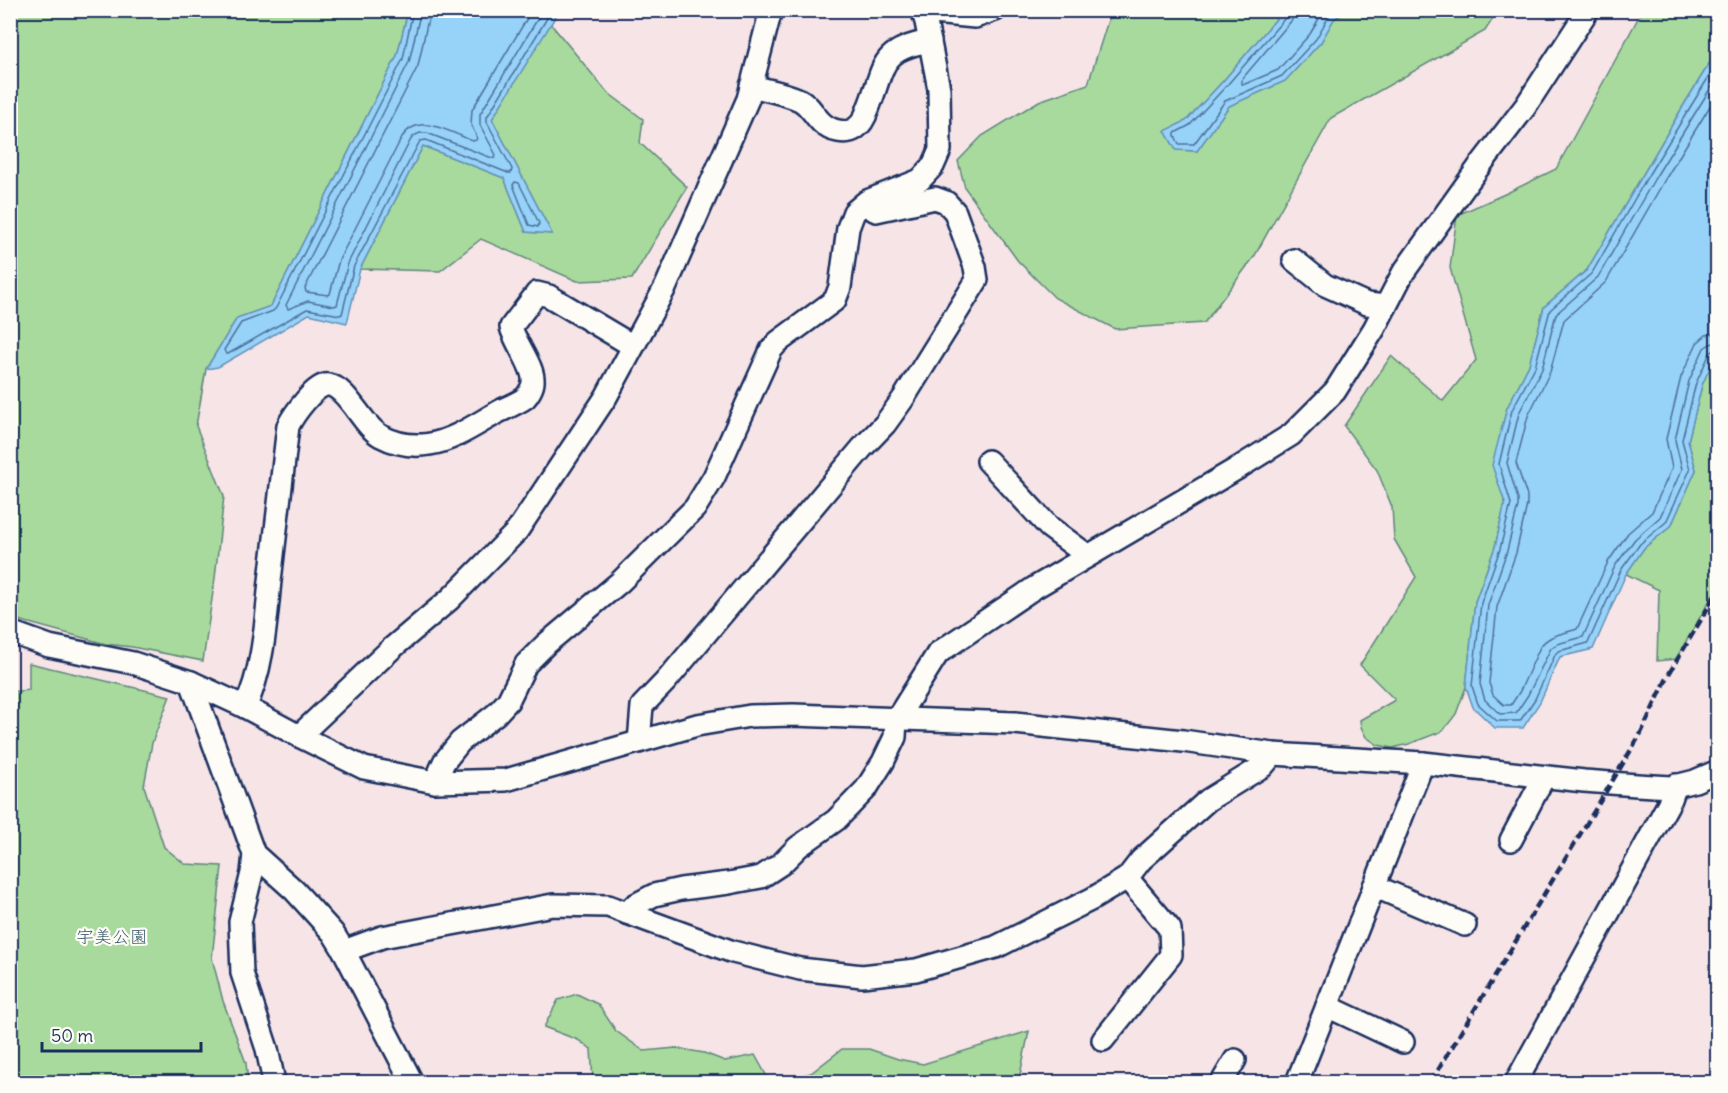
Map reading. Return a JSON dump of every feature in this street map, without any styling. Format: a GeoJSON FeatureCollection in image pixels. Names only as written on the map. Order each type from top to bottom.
{"type":"FeatureCollection","features":[{"type":"Feature","properties":{"kind":"street"},"geometry":{"type":"LineString","coordinates":[[299,736],[391,649],[450,599],[517,531],[606,397],[666,286],[748,99],[771,10]]}},
{"type":"Feature","properties":{"kind":"street"},"geometry":{"type":"LineString","coordinates":[[435,782],[444,762],[460,742],[496,714],[508,701],[526,664],[546,644],[620,582],[695,508],[714,477],[771,350],[778,342],[835,300],[840,287],[848,228],[854,212],[867,201],[920,180],[933,166],[940,150],[939,89],[922,11],[975,17],[995,10]]}},
{"type":"Feature","properties":{"kind":"street"},"geometry":{"type":"LineString","coordinates":[[627,913],[635,905],[654,895],[761,877],[781,864],[798,848],[836,820],[866,789],[884,762],[895,737],[896,720],[938,653],[1034,588],[1291,435],[1335,391],[1374,329],[1403,273],[1525,107],[1588,10]]}},
{"type":"Feature","properties":{"kind":"street"},"geometry":{"type":"LineString","coordinates":[[752,86],[802,101],[822,124],[846,132],[856,128],[866,116],[880,73],[889,57],[902,47],[930,40]]}},
{"type":"Feature","properties":{"kind":"street"},"geometry":{"type":"LineString","coordinates":[[639,742],[642,706],[666,681],[862,448],[885,424],[977,280],[975,267],[955,212],[946,202],[935,198],[876,211],[863,204]]}},
{"type":"Feature","properties":{"kind":"street"},"geometry":{"type":"LineString","coordinates":[[1294,260],[1324,285],[1367,304],[1386,306]]}},
{"type":"Feature","properties":{"kind":"street"},"geometry":{"type":"LineString","coordinates":[[245,706],[252,693],[261,652],[288,426],[300,407],[321,386],[328,385],[341,392],[377,434],[394,442],[412,446],[431,444],[456,435],[525,397],[533,384],[533,373],[514,339],[511,327],[537,293],[549,296],[633,346]]}},
{"type":"Feature","properties":{"kind":"street"},"geometry":{"type":"LineString","coordinates":[[988,461],[1048,527],[1088,556]]}},
{"type":"Feature","properties":{"kind":"street"},"geometry":{"type":"LineString","coordinates":[[10,632],[49,646],[133,663],[191,682],[245,706],[364,768],[435,782],[506,780],[697,725],[750,716],[793,715],[1015,723],[1183,741],[1274,754],[1423,763],[1637,785],[1671,787],[1695,781],[1718,771]]}},
{"type":"Feature","properties":{"kind":"street"},"geometry":{"type":"LineString","coordinates":[[191,682],[255,854],[294,890],[333,933],[412,1083]]}},
{"type":"Feature","properties":{"kind":"street"},"geometry":{"type":"LineString","coordinates":[[344,951],[382,937],[553,905],[608,906],[744,955],[800,969],[862,976],[916,970],[996,947],[1092,899],[1127,878],[1141,860],[1208,800],[1263,766],[1274,754]]}},
{"type":"Feature","properties":{"kind":"street"},"geometry":{"type":"LineString","coordinates":[[1297,1083],[1423,763]]}},
{"type":"Feature","properties":{"kind":"street"},"geometry":{"type":"LineString","coordinates":[[1511,840],[1544,777]]}},
{"type":"Feature","properties":{"kind":"street"},"geometry":{"type":"LineString","coordinates":[[1516,1083],[1671,799],[1676,785]]}},
{"type":"Feature","properties":{"kind":"street"},"geometry":{"type":"LineString","coordinates":[[255,854],[240,922],[242,973],[267,1049],[274,1083]]}},
{"type":"Feature","properties":{"kind":"street"},"geometry":{"type":"LineString","coordinates":[[1103,1040],[1171,955],[1170,929],[1127,878]]}},
{"type":"Feature","properties":{"kind":"street"},"geometry":{"type":"LineString","coordinates":[[1374,886],[1465,925]]}},
{"type":"Feature","properties":{"kind":"street"},"geometry":{"type":"LineString","coordinates":[[1327,1006],[1403,1042]]}},
{"type":"Feature","properties":{"kind":"street"},"geometry":{"type":"LineString","coordinates":[[1222,1083],[1235,1060]]}},
{"type":"Feature","properties":{"kind":"green space"},"geometry":{"type":"Polygon","coordinates":[[[10,11],[408,11],[397,56],[271,306],[237,318],[206,369],[196,426],[224,496],[203,661],[106,644],[11,618],[10,11]]]}},
{"type":"Feature","properties":{"kind":"green space"},"geometry":{"type":"Polygon","coordinates":[[[1111,11],[1283,11],[1186,121],[1166,131],[1176,150],[1197,151],[1229,106],[1285,81],[1321,42],[1334,19],[1347,11],[1498,11],[1485,31],[1331,118],[1254,257],[1204,323],[1115,329],[1055,298],[1018,261],[965,188],[958,161],[982,136],[1039,101],[1088,84],[1111,11]]]}},
{"type":"Feature","properties":{"kind":"green space"},"geometry":{"type":"Polygon","coordinates":[[[1642,11],[1717,11],[1717,51],[1587,270],[1544,307],[1529,365],[1507,408],[1493,464],[1505,503],[1495,547],[1475,602],[1466,687],[1456,714],[1443,731],[1393,748],[1378,745],[1366,737],[1360,720],[1395,700],[1360,665],[1416,577],[1394,539],[1392,507],[1377,470],[1344,426],[1391,356],[1443,401],[1476,360],[1450,268],[1457,215],[1556,169],[1642,11]]]}},
{"type":"Feature","properties":{"kind":"green space"},"geometry":{"type":"Polygon","coordinates":[[[550,23],[607,92],[643,119],[640,143],[687,187],[632,279],[577,281],[481,239],[440,271],[360,269],[423,146],[504,178],[526,232],[552,234],[492,119],[550,23]]]}},
{"type":"Feature","properties":{"kind":"green space"},"geometry":{"type":"Polygon","coordinates":[[[1717,350],[1717,588],[1676,659],[1657,661],[1659,590],[1626,574],[1644,548],[1671,526],[1696,470],[1688,441],[1702,385],[1717,350]]]}},
{"type":"Feature","properties":{"kind":"green space","name":"宇美公園"},"geometry":{"type":"Polygon","coordinates":[[[29,663],[170,696],[152,743],[144,786],[164,847],[185,864],[222,866],[212,958],[223,1001],[246,1063],[248,1082],[11,1082],[10,692],[29,690],[29,663]]]}},
{"type":"Feature","properties":{"kind":"green space"},"geometry":{"type":"Polygon","coordinates":[[[577,994],[598,1004],[616,1031],[644,1051],[676,1048],[704,1053],[725,1061],[755,1055],[770,1082],[593,1082],[591,1049],[578,1040],[544,1027],[558,1000],[577,994]]]}},
{"type":"Feature","properties":{"kind":"green space"},"geometry":{"type":"Polygon","coordinates":[[[1029,1031],[1017,1082],[774,1082],[811,1073],[842,1049],[869,1049],[898,1059],[923,1064],[1029,1031]]]}},
{"type":"Feature","properties":{"kind":"water"},"geometry":{"type":"Polygon","coordinates":[[[408,11],[559,11],[492,119],[552,234],[526,232],[504,178],[423,146],[360,269],[347,323],[309,314],[218,367],[206,369],[237,318],[271,306],[397,56],[408,11]]]}},
{"type":"Feature","properties":{"kind":"water"},"geometry":{"type":"Polygon","coordinates":[[[1283,11],[1347,11],[1334,19],[1321,42],[1285,81],[1229,106],[1197,151],[1176,150],[1165,131],[1186,121],[1283,11]]]}},
{"type":"Feature","properties":{"kind":"water"},"geometry":{"type":"Polygon","coordinates":[[[1717,51],[1718,350],[1702,385],[1688,441],[1696,470],[1671,526],[1644,548],[1626,574],[1593,649],[1560,657],[1540,702],[1523,728],[1495,728],[1473,707],[1466,687],[1475,602],[1495,547],[1505,503],[1492,465],[1507,408],[1529,365],[1544,307],[1587,270],[1717,51]]]}},
{"type":"Feature","properties":{"kind":"railway"},"geometry":{"type":"LineString","coordinates":[[1431,1082],[1640,735],[1670,672],[1718,591]]}}]}
